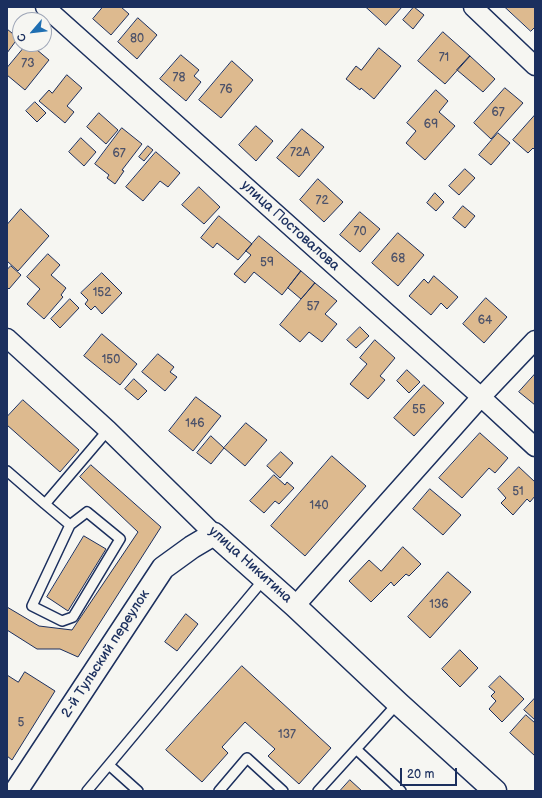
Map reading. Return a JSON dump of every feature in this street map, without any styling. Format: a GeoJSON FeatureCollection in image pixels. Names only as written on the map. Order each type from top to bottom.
{"type":"FeatureCollection","features":[{"type":"Feature","properties":{"kind":"street","name":"улица Постовалова"},"geometry":{"type":"LineString","coordinates":[[44,7],[535,447]]}},
{"type":"Feature","properties":{"kind":"street"},"geometry":{"type":"LineString","coordinates":[[473,7],[535,66]]}},
{"type":"Feature","properties":{"kind":"street"},"geometry":{"type":"LineString","coordinates":[[295,606],[481,397],[535,340]]}},
{"type":"Feature","properties":{"kind":"street","name":"улица Никитина"},"geometry":{"type":"LineString","coordinates":[[10,346],[108,430],[214,534],[295,606],[491,790]]}},
{"type":"Feature","properties":{"kind":"street","name":"2-й Тульский переулок"},"geometry":{"type":"LineString","coordinates":[[14,789],[163,568],[192,547],[214,534]]}},
{"type":"Feature","properties":{"kind":"lane"},"geometry":{"type":"LineString","coordinates":[[45,504],[108,430]]}},
{"type":"Feature","properties":{"kind":"lane"},"geometry":{"type":"LineString","coordinates":[[7,471],[70,525]]}},
{"type":"Feature","properties":{"kind":"lane"},"geometry":{"type":"LineString","coordinates":[[87,512],[120,539],[73,618],[62,621],[32,606],[70,525],[87,512]]}},
{"type":"Feature","properties":{"kind":"lane"},"geometry":{"type":"LineString","coordinates":[[87,791],[264,579]]}},
{"type":"Feature","properties":{"kind":"lane"},"geometry":{"type":"LineString","coordinates":[[318,791],[398,703]]}},
{"type":"Feature","properties":{"kind":"lane"},"geometry":{"type":"LineString","coordinates":[[356,749],[401,791]]}},
{"type":"Feature","properties":{"kind":"lane"},"geometry":{"type":"LineString","coordinates":[[219,791],[247,758],[283,791]]}},
{"type":"Feature","properties":{"kind":"lane"},"geometry":{"type":"LineString","coordinates":[[109,765],[138,791]]}},
{"type":"Feature","properties":{"kind":"building"},"geometry":{"type":"Polygon","coordinates":[[[103,7],[121,7],[129,14],[111,35],[93,19],[103,7]]]}},
{"type":"Feature","properties":{"kind":"building"},"geometry":{"type":"Polygon","coordinates":[[[366,7],[402,7],[386,25],[366,7]]]}},
{"type":"Feature","properties":{"kind":"building"},"geometry":{"type":"Polygon","coordinates":[[[414,7],[424,15],[413,29],[403,20],[414,7]]]}},
{"type":"Feature","properties":{"kind":"building"},"geometry":{"type":"Polygon","coordinates":[[[505,7],[535,7],[535,27],[531,31],[505,7]]]}},
{"type":"Feature","properties":{"kind":"building"},"geometry":{"type":"Polygon","coordinates":[[[138,18],[157,35],[137,59],[118,42],[138,18]]]}},
{"type":"Feature","properties":{"kind":"building"},"geometry":{"type":"Polygon","coordinates":[[[7,29],[12,33],[12,46],[7,53],[7,29]]]}},
{"type":"Feature","properties":{"kind":"building"},"geometry":{"type":"Polygon","coordinates":[[[443,32],[470,56],[445,84],[418,61],[443,32]]]}},
{"type":"Feature","properties":{"kind":"building"},"geometry":{"type":"Polygon","coordinates":[[[379,48],[401,66],[374,99],[361,88],[360,90],[346,79],[356,66],[361,70],[379,48]]]}},
{"type":"Feature","properties":{"kind":"building"},"geometry":{"type":"Polygon","coordinates":[[[20,52],[40,52],[49,60],[25,90],[7,75],[7,68],[20,52]]]}},
{"type":"Feature","properties":{"kind":"building"},"geometry":{"type":"Polygon","coordinates":[[[181,55],[199,70],[194,76],[201,82],[186,101],[160,79],[181,55]]]}},
{"type":"Feature","properties":{"kind":"building"},"geometry":{"type":"Polygon","coordinates":[[[470,56],[495,79],[483,92],[457,70],[470,56]]]}},
{"type":"Feature","properties":{"kind":"building"},"geometry":{"type":"Polygon","coordinates":[[[232,61],[253,80],[221,118],[199,100],[232,61]]]}},
{"type":"Feature","properties":{"kind":"building"},"geometry":{"type":"Polygon","coordinates":[[[67,75],[82,88],[67,106],[74,112],[65,123],[39,101],[49,90],[52,93],[67,75]]]}},
{"type":"Feature","properties":{"kind":"building"},"geometry":{"type":"Polygon","coordinates":[[[505,88],[523,103],[491,139],[474,123],[505,88]]]}},
{"type":"Feature","properties":{"kind":"building"},"geometry":{"type":"Polygon","coordinates":[[[436,90],[448,101],[439,112],[455,126],[425,160],[406,143],[416,131],[407,123],[436,90]]]}},
{"type":"Feature","properties":{"kind":"building"},"geometry":{"type":"Polygon","coordinates":[[[35,102],[46,113],[37,122],[26,111],[35,102]]]}},
{"type":"Feature","properties":{"kind":"building"},"geometry":{"type":"Polygon","coordinates":[[[99,113],[118,130],[106,144],[87,127],[99,113]]]}},
{"type":"Feature","properties":{"kind":"building"},"geometry":{"type":"Polygon","coordinates":[[[535,115],[535,150],[533,148],[528,153],[513,140],[535,115]]]}},
{"type":"Feature","properties":{"kind":"building"},"geometry":{"type":"Polygon","coordinates":[[[256,126],[273,141],[256,161],[239,145],[256,126]]]}},
{"type":"Feature","properties":{"kind":"building"},"geometry":{"type":"Polygon","coordinates":[[[122,128],[142,144],[122,170],[124,171],[115,184],[107,178],[109,175],[95,164],[122,128]]]}},
{"type":"Feature","properties":{"kind":"building"},"geometry":{"type":"Polygon","coordinates":[[[302,129],[324,147],[299,177],[277,158],[302,129]]]}},
{"type":"Feature","properties":{"kind":"building"},"geometry":{"type":"Polygon","coordinates":[[[498,133],[510,143],[491,165],[479,155],[498,133]]]}},
{"type":"Feature","properties":{"kind":"building"},"geometry":{"type":"Polygon","coordinates":[[[81,138],[96,152],[84,166],[69,152],[81,138]]]}},
{"type":"Feature","properties":{"kind":"building"},"geometry":{"type":"Polygon","coordinates":[[[148,146],[153,150],[144,161],[139,157],[148,146]]]}},
{"type":"Feature","properties":{"kind":"building"},"geometry":{"type":"Polygon","coordinates":[[[156,152],[180,173],[168,187],[160,181],[143,201],[126,187],[156,152]]]}},
{"type":"Feature","properties":{"kind":"building"},"geometry":{"type":"Polygon","coordinates":[[[465,169],[475,178],[459,195],[449,186],[465,169]]]}},
{"type":"Feature","properties":{"kind":"building"},"geometry":{"type":"Polygon","coordinates":[[[318,179],[343,202],[324,222],[300,200],[318,179]]]}},
{"type":"Feature","properties":{"kind":"building"},"geometry":{"type":"Polygon","coordinates":[[[199,187],[220,207],[204,224],[182,205],[199,187]]]}},
{"type":"Feature","properties":{"kind":"building"},"geometry":{"type":"Polygon","coordinates":[[[435,193],[444,202],[436,211],[427,203],[435,193]]]}},
{"type":"Feature","properties":{"kind":"building"},"geometry":{"type":"Polygon","coordinates":[[[463,206],[475,216],[465,228],[453,218],[463,206]]]}},
{"type":"Feature","properties":{"kind":"building"},"geometry":{"type":"Polygon","coordinates":[[[21,209],[49,236],[18,271],[7,261],[7,225],[21,209]]]}},
{"type":"Feature","properties":{"kind":"building"},"geometry":{"type":"Polygon","coordinates":[[[360,212],[380,229],[360,252],[340,235],[360,212]]]}},
{"type":"Feature","properties":{"kind":"building"},"geometry":{"type":"Polygon","coordinates":[[[219,216],[252,244],[238,260],[217,243],[213,248],[201,238],[219,216]]]}},
{"type":"Feature","properties":{"kind":"building"},"geometry":{"type":"Polygon","coordinates":[[[398,233],[424,255],[398,286],[372,263],[398,233]]]}},
{"type":"Feature","properties":{"kind":"building"},"geometry":{"type":"Polygon","coordinates":[[[259,236],[301,271],[282,295],[254,272],[245,283],[234,274],[251,255],[246,251],[259,236]]]}},
{"type":"Feature","properties":{"kind":"building"},"geometry":{"type":"Polygon","coordinates":[[[48,254],[60,265],[51,275],[66,288],[61,295],[63,297],[44,319],[27,304],[40,289],[27,277],[48,254]]]}},
{"type":"Feature","properties":{"kind":"building"},"geometry":{"type":"Polygon","coordinates":[[[11,266],[21,275],[9,289],[7,287],[7,270],[11,266]]]}},
{"type":"Feature","properties":{"kind":"building"},"geometry":{"type":"Polygon","coordinates":[[[301,271],[315,283],[301,299],[288,288],[301,271]]]}},
{"type":"Feature","properties":{"kind":"building"},"geometry":{"type":"Polygon","coordinates":[[[102,273],[122,293],[102,314],[95,306],[91,310],[85,304],[88,300],[81,293],[102,273]]]}},
{"type":"Feature","properties":{"kind":"building"},"geometry":{"type":"Polygon","coordinates":[[[434,276],[458,297],[447,309],[441,303],[431,315],[409,296],[424,279],[428,283],[434,276]]]}},
{"type":"Feature","properties":{"kind":"building"},"geometry":{"type":"Polygon","coordinates":[[[315,283],[337,301],[325,314],[337,324],[322,342],[309,332],[300,342],[280,325],[315,283]]]}},
{"type":"Feature","properties":{"kind":"building"},"geometry":{"type":"Polygon","coordinates":[[[486,298],[507,317],[484,343],[463,324],[486,298]]]}},
{"type":"Feature","properties":{"kind":"building"},"geometry":{"type":"Polygon","coordinates":[[[70,299],[79,308],[60,328],[51,319],[70,299]]]}},
{"type":"Feature","properties":{"kind":"building"},"geometry":{"type":"Polygon","coordinates":[[[360,327],[369,336],[356,348],[347,340],[360,327]]]}},
{"type":"Feature","properties":{"kind":"building"},"geometry":{"type":"Polygon","coordinates":[[[102,334],[137,364],[120,385],[84,356],[102,334]]]}},
{"type":"Feature","properties":{"kind":"building"},"geometry":{"type":"Polygon","coordinates":[[[375,340],[395,358],[380,376],[385,380],[368,399],[350,384],[367,364],[360,358],[375,340]]]}},
{"type":"Feature","properties":{"kind":"building"},"geometry":{"type":"Polygon","coordinates":[[[158,354],[174,367],[170,372],[177,377],[165,391],[142,372],[158,354]]]}},
{"type":"Feature","properties":{"kind":"building"},"geometry":{"type":"Polygon","coordinates":[[[407,370],[420,382],[409,393],[397,381],[407,370]]]}},
{"type":"Feature","properties":{"kind":"building"},"geometry":{"type":"Polygon","coordinates":[[[535,374],[535,405],[519,392],[535,374]]]}},
{"type":"Feature","properties":{"kind":"building"},"geometry":{"type":"Polygon","coordinates":[[[134,379],[147,391],[138,400],[125,389],[134,379]]]}},
{"type":"Feature","properties":{"kind":"building"},"geometry":{"type":"Polygon","coordinates":[[[424,385],[444,403],[414,436],[394,418],[424,385]]]}},
{"type":"Feature","properties":{"kind":"building"},"geometry":{"type":"Polygon","coordinates":[[[196,397],[221,416],[193,451],[169,431],[196,397]]]}},
{"type":"Feature","properties":{"kind":"building"},"geometry":{"type":"Polygon","coordinates":[[[23,400],[79,450],[60,472],[7,425],[7,417],[23,400]]]}},
{"type":"Feature","properties":{"kind":"building"},"geometry":{"type":"Polygon","coordinates":[[[246,423],[267,440],[245,466],[224,448],[246,423]]]}},
{"type":"Feature","properties":{"kind":"building"},"geometry":{"type":"Polygon","coordinates":[[[480,433],[508,458],[495,473],[489,468],[462,498],[439,478],[480,433]]]}},
{"type":"Feature","properties":{"kind":"building"},"geometry":{"type":"Polygon","coordinates":[[[211,436],[224,448],[211,464],[197,453],[211,436]]]}},
{"type":"Feature","properties":{"kind":"building"},"geometry":{"type":"Polygon","coordinates":[[[281,452],[293,463],[280,478],[267,466],[281,452]]]}},
{"type":"Feature","properties":{"kind":"building"},"geometry":{"type":"Polygon","coordinates":[[[332,456],[366,486],[305,556],[271,526],[332,456]]]}},
{"type":"Feature","properties":{"kind":"building"},"geometry":{"type":"Polygon","coordinates":[[[91,465],[161,527],[78,657],[60,649],[37,649],[7,630],[7,607],[39,626],[72,630],[138,532],[80,477],[91,465]]]}},
{"type":"Feature","properties":{"kind":"building"},"geometry":{"type":"Polygon","coordinates":[[[519,467],[535,482],[535,496],[530,502],[527,499],[513,515],[501,503],[506,498],[498,489],[519,467]]]}},
{"type":"Feature","properties":{"kind":"building"},"geometry":{"type":"Polygon","coordinates":[[[274,475],[285,485],[287,482],[294,488],[279,504],[275,501],[264,513],[250,501],[274,475]]]}},
{"type":"Feature","properties":{"kind":"building"},"geometry":{"type":"Polygon","coordinates":[[[430,489],[461,515],[443,535],[413,509],[430,489]]]}},
{"type":"Feature","properties":{"kind":"building"},"geometry":{"type":"Polygon","coordinates":[[[84,536],[106,549],[68,611],[47,597],[84,536]]]}},
{"type":"Feature","properties":{"kind":"building"},"geometry":{"type":"Polygon","coordinates":[[[403,547],[421,564],[409,576],[406,574],[394,586],[391,582],[371,602],[349,581],[369,560],[381,571],[403,547]]]}},
{"type":"Feature","properties":{"kind":"building"},"geometry":{"type":"Polygon","coordinates":[[[448,572],[471,592],[430,638],[408,617],[448,572]]]}},
{"type":"Feature","properties":{"kind":"building"},"geometry":{"type":"Polygon","coordinates":[[[186,614],[198,624],[177,651],[165,642],[186,614]]]}},
{"type":"Feature","properties":{"kind":"building"},"geometry":{"type":"Polygon","coordinates":[[[460,650],[478,668],[460,687],[442,669],[460,650]]]}},
{"type":"Feature","properties":{"kind":"building"},"geometry":{"type":"Polygon","coordinates":[[[242,666],[331,748],[299,784],[268,756],[275,749],[245,722],[222,747],[228,753],[202,782],[166,750],[242,666]]]}},
{"type":"Feature","properties":{"kind":"building"},"geometry":{"type":"Polygon","coordinates":[[[25,672],[55,691],[12,760],[7,756],[7,675],[18,682],[25,672]]]}},
{"type":"Feature","properties":{"kind":"building"},"geometry":{"type":"Polygon","coordinates":[[[500,676],[524,699],[502,722],[489,709],[496,701],[491,696],[495,692],[489,687],[500,676]]]}},
{"type":"Feature","properties":{"kind":"building"},"geometry":{"type":"Polygon","coordinates":[[[535,698],[535,720],[524,710],[535,698]]]}},
{"type":"Feature","properties":{"kind":"building"},"geometry":{"type":"Polygon","coordinates":[[[526,715],[535,723],[535,756],[510,733],[526,715]]]}},
{"type":"Feature","properties":{"kind":"building"},"geometry":{"type":"Polygon","coordinates":[[[350,780],[362,791],[340,791],[350,780]]]}}]}
